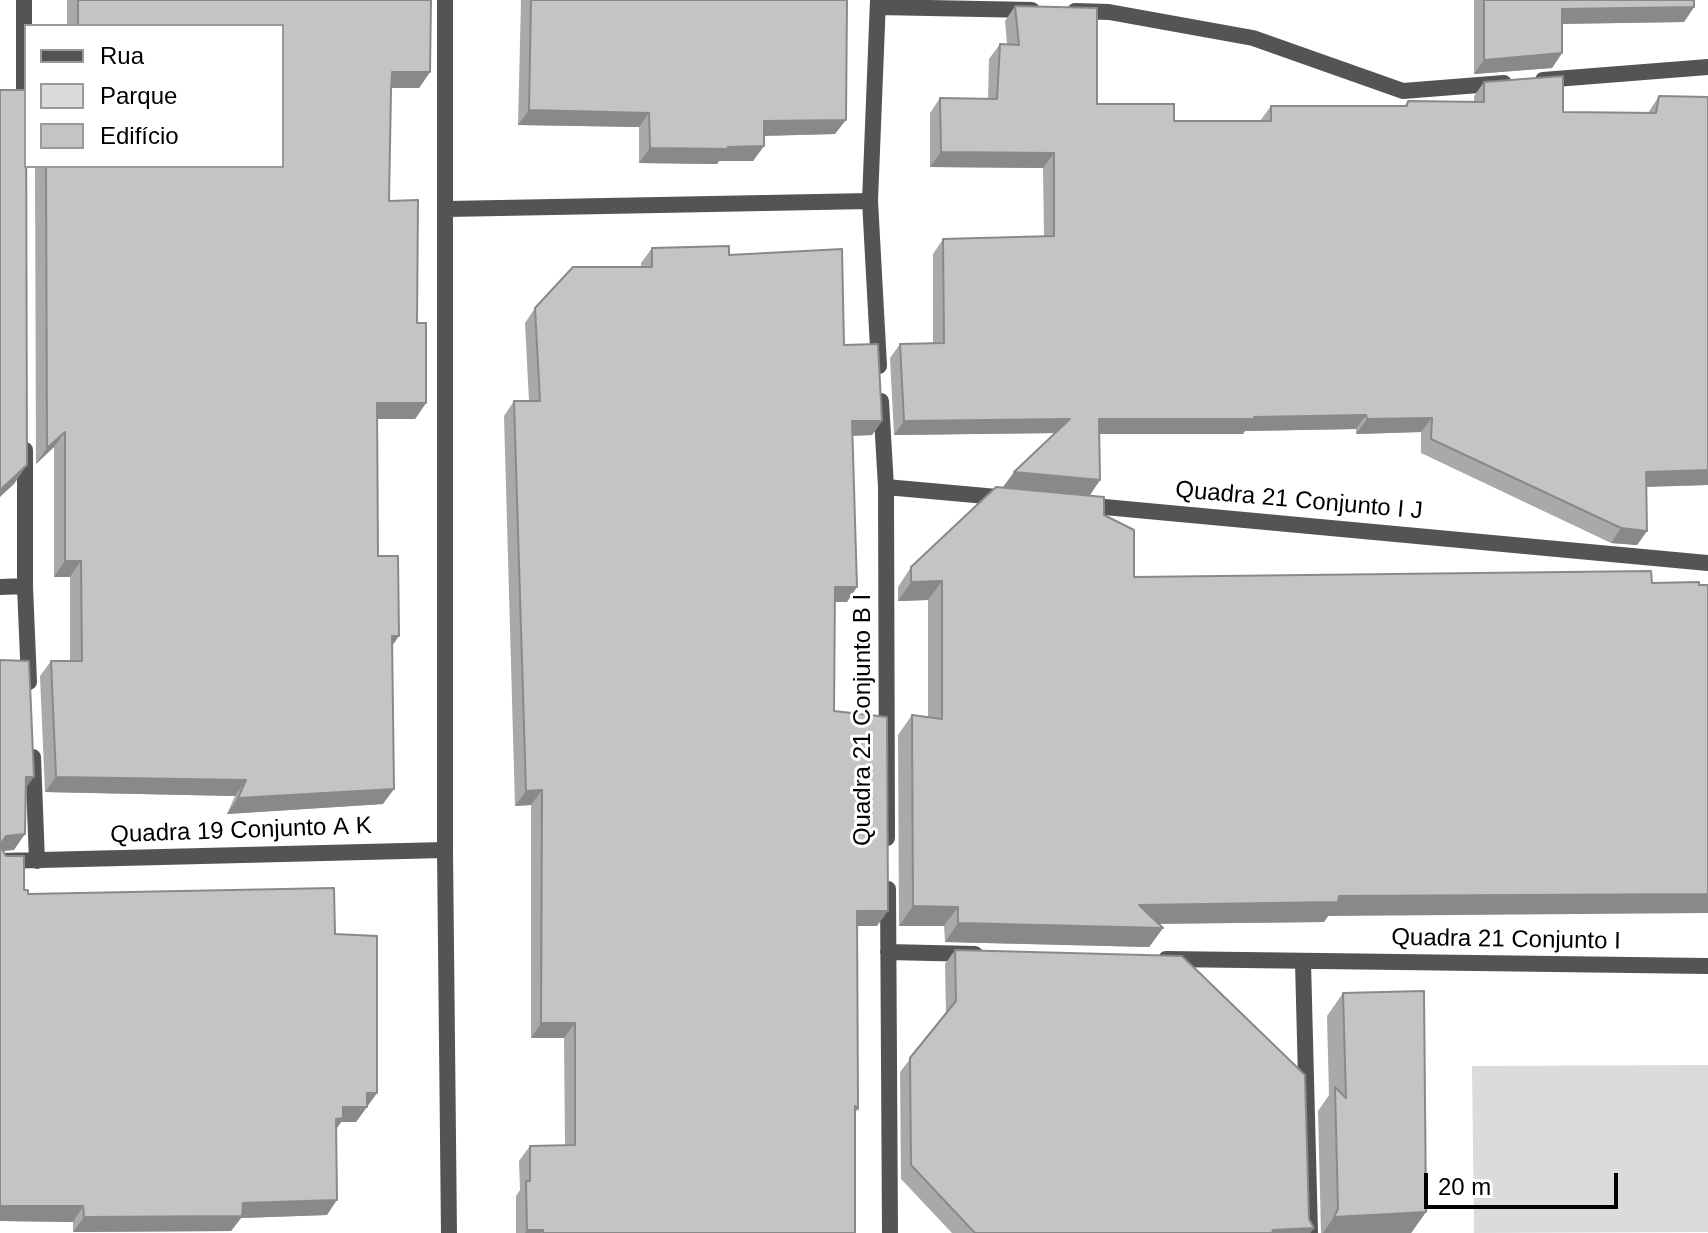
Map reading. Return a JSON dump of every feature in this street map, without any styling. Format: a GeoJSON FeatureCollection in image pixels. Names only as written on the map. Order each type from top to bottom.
{"type":"FeatureCollection","features":[{"type":"Feature","properties":{"kind":"street"},"geometry":{"type":"LineString","coordinates":[[24,0],[24,127]]}},
{"type":"Feature","properties":{"kind":"street"},"geometry":{"type":"LineString","coordinates":[[445,0],[445,850],[449,1233]]}},
{"type":"Feature","properties":{"kind":"street"},"geometry":{"type":"LineString","coordinates":[[878,3],[1109,12],[1253,38],[1403,91],[1708,67]]}},
{"type":"Feature","properties":{"kind":"street","name":"Quadra 21 Conjunto B I"},"geometry":{"type":"LineString","coordinates":[[878,3],[870,201],[886,487],[890,1233]]}},
{"type":"Feature","properties":{"kind":"street"},"geometry":{"type":"LineString","coordinates":[[447,209],[870,201]]}},
{"type":"Feature","properties":{"kind":"street"},"geometry":{"type":"LineString","coordinates":[[25,428],[25,586],[30,693]]}},
{"type":"Feature","properties":{"kind":"street"},"geometry":{"type":"LineString","coordinates":[[886,487],[1028,500]]}},
{"type":"Feature","properties":{"kind":"street","name":"Quadra 21 Conjunto I J"},"geometry":{"type":"LineString","coordinates":[[1060,503],[1708,563]]}},
{"type":"Feature","properties":{"kind":"street"},"geometry":{"type":"LineString","coordinates":[[0,587],[25,586]]}},
{"type":"Feature","properties":{"kind":"street"},"geometry":{"type":"LineString","coordinates":[[32,739],[37,861]]}},
{"type":"Feature","properties":{"kind":"street","name":"Quadra 19 Conjunto A K"},"geometry":{"type":"LineString","coordinates":[[0,861],[445,850]]}},
{"type":"Feature","properties":{"kind":"street"},"geometry":{"type":"LineString","coordinates":[[888,952],[1000,955]]}},
{"type":"Feature","properties":{"kind":"street","name":"Quadra 21 Conjunto I"},"geometry":{"type":"LineString","coordinates":[[1143,958],[1708,966]]}},
{"type":"Feature","properties":{"kind":"street"},"geometry":{"type":"LineString","coordinates":[[1303,962],[1310,1233]]}},
{"type":"Feature","properties":{"kind":"green space"},"geometry":{"type":"Polygon","coordinates":[[[1708,1065],[1708,1232],[1474,1233],[1472,1066],[1708,1065]]]}},
{"type":"Feature","properties":{"kind":"building"},"geometry":{"type":"Polygon","coordinates":[[[78,0],[431,0],[430,72],[392,72],[391,91],[389,201],[418,200],[417,323],[426,323],[426,403],[377,403],[378,556],[398,556],[399,636],[392,636],[394,789],[238,798],[246,780],[56,777],[51,661],[82,661],[81,561],[65,561],[65,432],[47,448],[46,168],[284,168],[284,24],[78,24],[78,0]]]}},
{"type":"Feature","properties":{"kind":"building"},"geometry":{"type":"Polygon","coordinates":[[[531,0],[847,0],[846,120],[764,121],[764,146],[650,148],[649,113],[529,110],[531,0]]]}},
{"type":"Feature","properties":{"kind":"building"},"geometry":{"type":"Polygon","coordinates":[[[1484,0],[1694,0],[1694,7],[1562,9],[1562,53],[1484,60],[1484,0]]]}},
{"type":"Feature","properties":{"kind":"building"},"geometry":{"type":"Polygon","coordinates":[[[1015,6],[1097,8],[1097,104],[1174,104],[1174,121],[1271,121],[1271,106],[1407,106],[1408,101],[1484,102],[1484,82],[1563,76],[1563,112],[1656,113],[1659,96],[1708,97],[1708,470],[1646,472],[1647,531],[1621,528],[1431,439],[1432,418],[1367,419],[1366,415],[1099,419],[1100,480],[1014,472],[1070,419],[904,421],[900,344],[944,343],[943,239],[1054,236],[1054,153],[941,152],[940,98],[997,99],[1000,44],[1019,45],[1015,6]]]}},
{"type":"Feature","properties":{"kind":"building"},"geometry":{"type":"Polygon","coordinates":[[[0,90],[24,90],[27,465],[0,490],[0,90]]]}},
{"type":"Feature","properties":{"kind":"building"},"geometry":{"type":"Polygon","coordinates":[[[729,246],[729,255],[842,249],[844,345],[878,344],[882,421],[852,421],[857,587],[835,587],[834,711],[887,717],[888,911],[857,911],[855,1233],[543,1233],[543,1230],[527,1230],[526,1181],[530,1181],[530,1146],[575,1145],[575,1023],[541,1023],[542,790],[526,791],[514,401],[540,401],[535,308],[573,267],[652,267],[652,248],[729,246]]]}},
{"type":"Feature","properties":{"kind":"building"},"geometry":{"type":"Polygon","coordinates":[[[996,487],[1104,497],[1104,515],[1134,530],[1134,577],[1651,571],[1652,583],[1699,582],[1699,585],[1708,585],[1708,894],[1339,896],[1338,902],[1139,905],[1163,928],[958,923],[958,907],[913,906],[912,715],[942,719],[942,581],[911,582],[911,567],[996,487]]]}},
{"type":"Feature","properties":{"kind":"building"},"geometry":{"type":"Polygon","coordinates":[[[0,660],[29,661],[34,777],[26,777],[25,834],[6,836],[0,845],[0,660]]]}},
{"type":"Feature","properties":{"kind":"building"},"geometry":{"type":"Polygon","coordinates":[[[0,846],[6,856],[24,856],[24,890],[28,890],[28,894],[334,888],[335,934],[377,936],[377,1093],[367,1093],[367,1107],[343,1107],[343,1118],[336,1119],[337,1200],[243,1203],[242,1216],[84,1217],[83,1206],[0,1206],[0,846]]]}},
{"type":"Feature","properties":{"kind":"building"},"geometry":{"type":"Polygon","coordinates":[[[955,950],[1182,956],[1305,1075],[1309,1219],[1314,1228],[1273,1230],[1272,1233],[975,1233],[911,1165],[910,1058],[956,1001],[955,950]]]}},
{"type":"Feature","properties":{"kind":"building"},"geometry":{"type":"Polygon","coordinates":[[[1424,991],[1426,1212],[1334,1217],[1338,1209],[1335,1087],[1346,1098],[1343,993],[1424,991]]]}}]}
